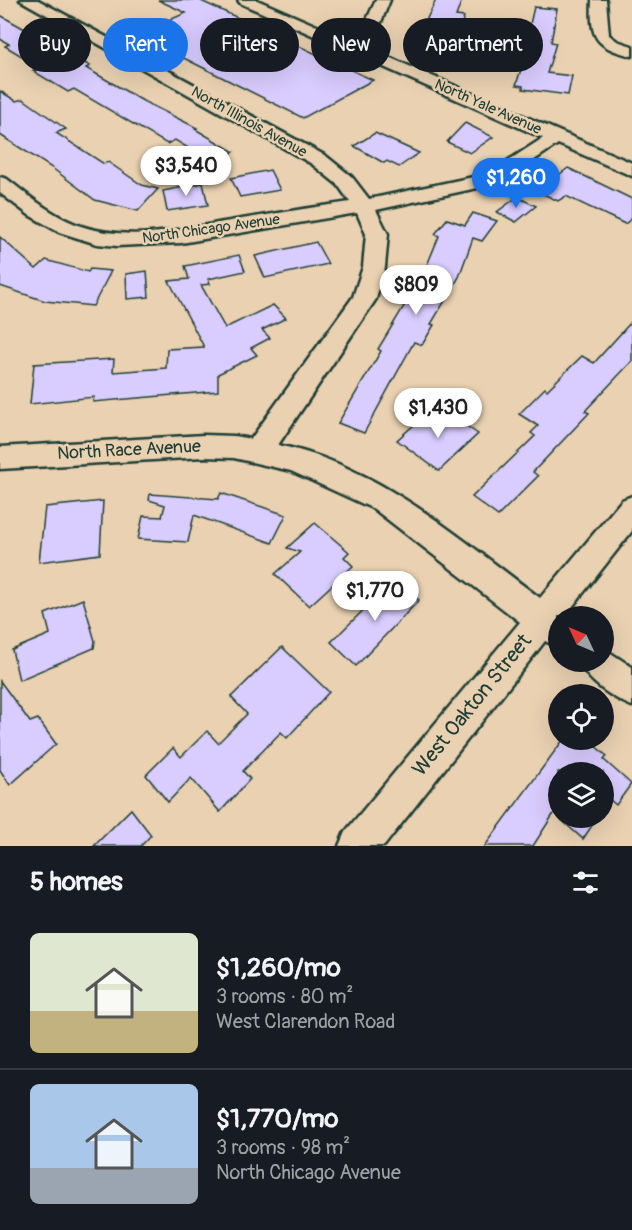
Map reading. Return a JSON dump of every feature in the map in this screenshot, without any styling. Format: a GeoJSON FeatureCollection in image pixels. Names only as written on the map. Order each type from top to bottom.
{"type":"FeatureCollection","features":[{"type":"Feature","properties":{"kind":"street"},"geometry":{"type":"LineString","coordinates":[[34,4],[60,0]]}},
{"type":"Feature","properties":{"kind":"street","name":"North Yale Avenue"},"geometry":{"type":"LineString","coordinates":[[245,0],[311,29]]}},
{"type":"Feature","properties":{"kind":"street"},"geometry":{"type":"LineString","coordinates":[[375,18],[383,0]]}},
{"type":"Feature","properties":{"kind":"street"},"geometry":{"type":"LineString","coordinates":[[599,0],[598,32],[606,44],[632,51]]}},
{"type":"Feature","properties":{"kind":"street","name":"North Illinois Avenue"},"geometry":{"type":"LineString","coordinates":[[34,4],[319,160],[345,181],[364,206],[377,234],[374,267],[364,299],[258,452]]}},
{"type":"Feature","properties":{"kind":"street","name":"North Yale Avenue"},"geometry":{"type":"LineString","coordinates":[[391,64],[632,170]]}},
{"type":"Feature","properties":{"kind":"street","name":"North Chicago Avenue"},"geometry":{"type":"LineString","coordinates":[[0,183],[51,221],[78,233],[108,238],[146,239],[183,236],[364,206],[484,181],[502,173],[557,137]]}},
{"type":"Feature","properties":{"kind":"street","name":"North Race Avenue"},"geometry":{"type":"LineString","coordinates":[[0,459],[177,446],[234,447],[258,452]]}},
{"type":"Feature","properties":{"kind":"street"},"geometry":{"type":"LineString","coordinates":[[258,452],[294,460],[328,473],[384,500],[548,623]]}},
{"type":"Feature","properties":{"kind":"street","name":"West Oakton Street"},"geometry":{"type":"LineString","coordinates":[[563,606],[632,509]]}},
{"type":"Feature","properties":{"kind":"street","name":"West Oakton Street"},"geometry":{"type":"LineString","coordinates":[[359,846],[548,627]]}},
{"type":"Feature","properties":{"kind":"street"},"geometry":{"type":"LineString","coordinates":[[610,672],[632,689]]}},
{"type":"Feature","properties":{"kind":"building"},"geometry":{"type":"Polygon","coordinates":[[[158,0],[199,0],[238,18],[200,18],[200,66],[188,60],[188,18],[174,18],[186,13],[158,0]]]}},
{"type":"Feature","properties":{"kind":"building"},"geometry":{"type":"Polygon","coordinates":[[[436,0],[462,0],[456,16],[464,18],[427,18],[436,0]]]}},
{"type":"Feature","properties":{"kind":"building"},"geometry":{"type":"Polygon","coordinates":[[[534,7],[557,9],[551,42],[556,43],[547,73],[572,76],[568,95],[523,89],[523,86],[516,85],[520,72],[543,72],[543,18],[531,18],[534,7]]]}},
{"type":"Feature","properties":{"kind":"building"},"geometry":{"type":"Polygon","coordinates":[[[0,15],[18,25],[18,54],[5,46],[9,44],[0,39],[0,15]]]}},
{"type":"Feature","properties":{"kind":"building"},"geometry":{"type":"Polygon","coordinates":[[[299,46],[311,51],[311,72],[356,72],[373,80],[303,118],[212,72],[299,72],[299,46]]]}},
{"type":"Feature","properties":{"kind":"building"},"geometry":{"type":"Polygon","coordinates":[[[91,71],[143,101],[197,128],[195,129],[234,152],[213,163],[175,140],[167,144],[74,89],[68,92],[35,72],[91,71]]]}},
{"type":"Feature","properties":{"kind":"building"},"geometry":{"type":"Polygon","coordinates":[[[0,91],[16,101],[23,99],[66,129],[56,133],[104,164],[108,162],[142,185],[158,189],[138,211],[95,200],[52,168],[0,135],[0,91]]]}},
{"type":"Feature","properties":{"kind":"building"},"geometry":{"type":"Polygon","coordinates":[[[465,123],[493,137],[470,153],[447,142],[465,123]]]}},
{"type":"Feature","properties":{"kind":"building"},"geometry":{"type":"Polygon","coordinates":[[[375,133],[419,153],[399,167],[387,161],[384,163],[354,146],[375,133]]]}},
{"type":"Feature","properties":{"kind":"building"},"geometry":{"type":"Polygon","coordinates":[[[568,168],[632,199],[632,218],[625,224],[566,196],[558,201],[537,191],[568,168]]]}},
{"type":"Feature","properties":{"kind":"building"},"geometry":{"type":"Polygon","coordinates":[[[270,170],[280,190],[240,197],[231,178],[270,170]]]}},
{"type":"Feature","properties":{"kind":"building"},"geometry":{"type":"Polygon","coordinates":[[[203,183],[208,205],[167,211],[163,191],[203,183]]]}},
{"type":"Feature","properties":{"kind":"building"},"geometry":{"type":"Polygon","coordinates":[[[517,197],[536,206],[516,222],[497,212],[517,197]]]}},
{"type":"Feature","properties":{"kind":"building"},"geometry":{"type":"Polygon","coordinates":[[[473,213],[497,221],[482,241],[473,238],[459,277],[431,324],[434,325],[422,345],[414,342],[364,433],[338,423],[381,351],[378,349],[423,275],[439,236],[435,234],[447,219],[465,225],[473,213]]]}},
{"type":"Feature","properties":{"kind":"building"},"geometry":{"type":"Polygon","coordinates":[[[0,237],[36,269],[46,260],[88,272],[90,269],[111,271],[93,306],[45,301],[0,286],[0,237]]]}},
{"type":"Feature","properties":{"kind":"building"},"geometry":{"type":"Polygon","coordinates":[[[316,242],[328,264],[265,278],[255,256],[316,242]]]}},
{"type":"Feature","properties":{"kind":"building"},"geometry":{"type":"Polygon","coordinates":[[[239,255],[245,271],[208,279],[210,284],[201,285],[225,328],[273,305],[286,318],[262,330],[270,338],[251,348],[257,355],[218,374],[218,391],[93,402],[94,397],[30,404],[34,364],[114,359],[113,372],[166,368],[167,349],[204,347],[169,281],[189,279],[185,266],[239,255]]]}},
{"type":"Feature","properties":{"kind":"building"},"geometry":{"type":"Polygon","coordinates":[[[147,271],[149,297],[127,299],[126,274],[147,271]]]}},
{"type":"Feature","properties":{"kind":"building"},"geometry":{"type":"Polygon","coordinates":[[[632,321],[632,361],[585,411],[589,413],[533,472],[538,476],[498,516],[472,497],[535,436],[531,433],[538,426],[519,414],[582,356],[594,363],[632,321]]]}},
{"type":"Feature","properties":{"kind":"building"},"geometry":{"type":"Polygon","coordinates":[[[445,411],[478,434],[439,471],[397,440],[423,417],[431,423],[445,411]]]}},
{"type":"Feature","properties":{"kind":"building"},"geometry":{"type":"Polygon","coordinates":[[[221,493],[286,515],[272,543],[194,515],[188,542],[138,539],[143,516],[162,517],[165,505],[149,500],[150,494],[218,499],[221,493]]]}},
{"type":"Feature","properties":{"kind":"building"},"geometry":{"type":"Polygon","coordinates":[[[103,501],[100,554],[39,562],[45,507],[103,501]]]}},
{"type":"Feature","properties":{"kind":"building"},"geometry":{"type":"Polygon","coordinates":[[[315,523],[349,552],[344,557],[353,566],[309,606],[275,574],[300,552],[287,548],[315,523]]]}},
{"type":"Feature","properties":{"kind":"building"},"geometry":{"type":"Polygon","coordinates":[[[395,579],[419,600],[356,666],[331,642],[395,579]]]}},
{"type":"Feature","properties":{"kind":"building"},"geometry":{"type":"Polygon","coordinates":[[[83,599],[95,641],[94,648],[19,680],[12,650],[50,634],[45,614],[83,599]]]}},
{"type":"Feature","properties":{"kind":"building"},"geometry":{"type":"Polygon","coordinates":[[[282,647],[329,692],[287,738],[281,732],[243,771],[250,779],[220,812],[191,778],[168,802],[146,775],[173,748],[181,757],[207,731],[218,743],[247,714],[231,697],[282,647]]]}},
{"type":"Feature","properties":{"kind":"building"},"geometry":{"type":"Polygon","coordinates":[[[0,681],[30,722],[38,719],[56,744],[10,785],[0,770],[0,681]]]}},
{"type":"Feature","properties":{"kind":"building"},"geometry":{"type":"Polygon","coordinates":[[[556,750],[600,750],[607,756],[604,760],[606,762],[548,762],[548,823],[533,846],[485,846],[556,750]]]}},
{"type":"Feature","properties":{"kind":"building"},"geometry":{"type":"Polygon","coordinates":[[[614,769],[631,784],[616,805],[614,803],[614,769]]]}},
{"type":"Feature","properties":{"kind":"building"},"geometry":{"type":"Polygon","coordinates":[[[131,809],[151,835],[141,846],[94,846],[131,809]]]}},
{"type":"Feature","properties":{"kind":"building"},"geometry":{"type":"Polygon","coordinates":[[[570,828],[590,828],[583,839],[570,828]]]}}]}
